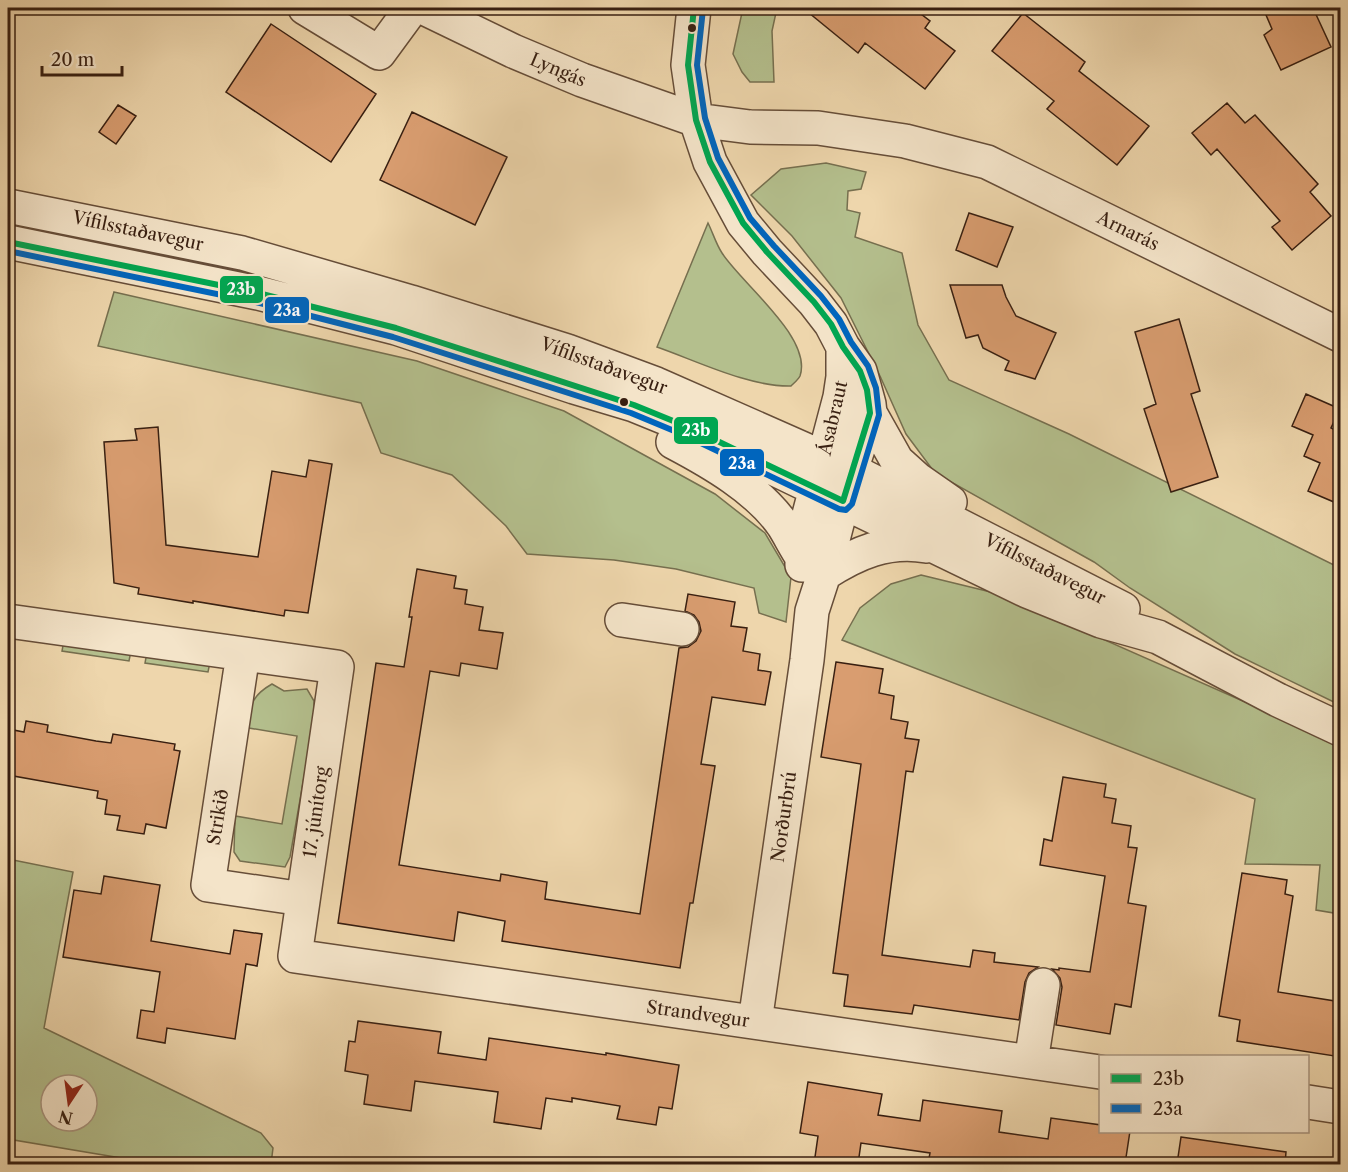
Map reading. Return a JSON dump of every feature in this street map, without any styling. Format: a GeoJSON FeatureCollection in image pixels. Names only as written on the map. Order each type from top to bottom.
{"type":"FeatureCollection","features":[{"type":"Feature","properties":{"kind":"street"},"geometry":{"type":"LineString","coordinates":[[305,8],[379,53],[412,8]]}},
{"type":"Feature","properties":{"kind":"street","name":"Lyngás"},"geometry":{"type":"LineString","coordinates":[[424,8],[513,51],[582,80],[696,120]]}},
{"type":"Feature","properties":{"kind":"street","name":"Ásabraut"},"geometry":{"type":"LineString","coordinates":[[694,8],[688,65],[696,120],[710,162],[742,223],[831,324],[843,347],[860,371],[867,390],[870,413],[838,463]]}},
{"type":"Feature","properties":{"kind":"street","name":"Arnarás"},"geometry":{"type":"LineString","coordinates":[[696,120],[750,127],[818,128],[905,141],[987,162],[1341,335]]}},
{"type":"Feature","properties":{"kind":"street","name":"Vífilsstaðavegur"},"geometry":{"type":"LineString","coordinates":[[8,206],[242,253],[411,302],[567,351],[656,384],[838,463],[1131,613],[1158,638]]}},
{"type":"Feature","properties":{"kind":"street","name":"Vífilsstaðavegur"},"geometry":{"type":"LineString","coordinates":[[8,242],[202,281],[327,310],[396,328],[634,405],[688,427],[1048,600],[1101,621],[1158,638],[1278,700],[1341,729]]}},
{"type":"Feature","properties":{"kind":"street","name":"Ásabraut"},"geometry":{"type":"LineString","coordinates":[[829,494],[838,463],[843,347]]}},
{"type":"Feature","properties":{"kind":"street"},"geometry":{"type":"LineString","coordinates":[[574,387],[701,457],[738,481],[782,524],[813,566],[845,560],[873,548],[892,544],[921,545],[945,550]]}},
{"type":"Feature","properties":{"kind":"street"},"geometry":{"type":"LineString","coordinates":[[870,413],[897,461],[940,495],[987,523],[1013,554]]}},
{"type":"Feature","properties":{"kind":"street","name":"Norðurbrú"},"geometry":{"type":"LineString","coordinates":[[755,1022],[807,660],[812,611],[805,590],[813,566],[806,526],[829,494]]}},
{"type":"Feature","properties":{"kind":"street"},"geometry":{"type":"LineString","coordinates":[[622,620],[682,629]]}},
{"type":"Feature","properties":{"kind":"street"},"geometry":{"type":"LineString","coordinates":[[8,621],[243,654]]}},
{"type":"Feature","properties":{"kind":"street","name":"17. júnítorg"},"geometry":{"type":"LineString","coordinates":[[243,654],[337,668],[296,956]]}},
{"type":"Feature","properties":{"kind":"street","name":"Strikið"},"geometry":{"type":"LineString","coordinates":[[243,654],[208,885],[303,899]]}},
{"type":"Feature","properties":{"kind":"street","name":"Strandvegur"},"geometry":{"type":"LineString","coordinates":[[296,956],[1099,1072]]}},
{"type":"Feature","properties":{"kind":"street"},"geometry":{"type":"LineString","coordinates":[[1032,1062],[1044,985]]}},
{"type":"Feature","properties":{"kind":"street"},"geometry":{"type":"LineString","coordinates":[[1309,1102],[1341,1107]]}},
{"type":"Feature","properties":{"kind":"green space"},"geometry":{"type":"Polygon","coordinates":[[[743,8],[777,8],[772,31],[774,82],[750,82],[733,54],[743,8]]]}},
{"type":"Feature","properties":{"kind":"green space"},"geometry":{"type":"Polygon","coordinates":[[[826,163],[866,172],[861,189],[848,191],[847,210],[860,213],[855,237],[902,253],[918,325],[949,380],[1069,434],[1340,568],[1340,705],[1235,654],[1130,588],[1094,562],[935,473],[906,434],[841,298],[792,236],[751,195],[781,169],[826,163]]]}},
{"type":"Feature","properties":{"kind":"green space"},"geometry":{"type":"Polygon","coordinates":[[[708,223],[722,253],[786,328],[796,345],[801,361],[800,376],[791,386],[741,378],[657,347],[708,223]]]}},
{"type":"Feature","properties":{"kind":"green space"},"geometry":{"type":"Polygon","coordinates":[[[114,292],[417,361],[564,411],[715,494],[765,533],[791,577],[786,622],[759,613],[754,588],[676,569],[614,560],[527,554],[506,526],[452,475],[381,453],[361,403],[98,346],[114,292]]]}},
{"type":"Feature","properties":{"kind":"green space"},"geometry":{"type":"Polygon","coordinates":[[[921,575],[1003,595],[1340,744],[1340,914],[1316,910],[1320,865],[1245,864],[1255,799],[842,640],[860,608],[891,584],[921,575]]]}},
{"type":"Feature","properties":{"kind":"green space"},"geometry":{"type":"Polygon","coordinates":[[[64,640],[131,651],[129,661],[62,651],[64,640]]]}},
{"type":"Feature","properties":{"kind":"green space"},"geometry":{"type":"Polygon","coordinates":[[[147,652],[210,662],[208,672],[145,663],[147,652]]]}},
{"type":"Feature","properties":{"kind":"green space"},"geometry":{"type":"Polygon","coordinates":[[[272,684],[284,691],[307,689],[314,701],[314,720],[290,857],[285,867],[240,861],[234,852],[235,816],[282,824],[297,736],[249,728],[253,702],[272,684]]]}},
{"type":"Feature","properties":{"kind":"green space"},"geometry":{"type":"Polygon","coordinates":[[[8,859],[73,872],[44,1028],[261,1133],[273,1148],[271,1164],[157,1164],[8,1139],[8,859]]]}},
{"type":"Feature","properties":{"kind":"building"},"geometry":{"type":"Polygon","coordinates":[[[803,8],[913,8],[930,21],[925,28],[955,51],[925,89],[865,43],[858,53],[803,8]]]}},
{"type":"Feature","properties":{"kind":"building"},"geometry":{"type":"Polygon","coordinates":[[[1263,8],[1313,8],[1331,47],[1281,70],[1264,35],[1272,29],[1263,8]]]}},
{"type":"Feature","properties":{"kind":"building"},"geometry":{"type":"Polygon","coordinates":[[[1023,13],[1085,62],[1079,71],[1149,126],[1117,165],[1047,109],[1054,101],[992,51],[1023,13]]]}},
{"type":"Feature","properties":{"kind":"building"},"geometry":{"type":"Polygon","coordinates":[[[271,24],[376,94],[331,162],[226,92],[271,24]]]}},
{"type":"Feature","properties":{"kind":"building"},"geometry":{"type":"Polygon","coordinates":[[[1227,103],[1245,123],[1255,115],[1318,184],[1310,192],[1331,216],[1292,250],[1272,227],[1280,221],[1217,149],[1211,155],[1192,133],[1227,103]]]}},
{"type":"Feature","properties":{"kind":"building"},"geometry":{"type":"Polygon","coordinates":[[[118,105],[136,116],[116,144],[99,132],[118,105]]]}},
{"type":"Feature","properties":{"kind":"building"},"geometry":{"type":"Polygon","coordinates":[[[412,112],[507,157],[475,225],[380,180],[412,112]]]}},
{"type":"Feature","properties":{"kind":"building"},"geometry":{"type":"Polygon","coordinates":[[[969,213],[1013,227],[997,267],[956,250],[969,213]]]}},
{"type":"Feature","properties":{"kind":"building"},"geometry":{"type":"Polygon","coordinates":[[[950,285],[1002,285],[1016,316],[1056,333],[1035,379],[1005,370],[1009,361],[983,348],[978,335],[966,338],[950,285]]]}},
{"type":"Feature","properties":{"kind":"building"},"geometry":{"type":"Polygon","coordinates":[[[1179,319],[1200,391],[1191,394],[1218,477],[1171,492],[1144,409],[1156,404],[1135,332],[1179,319]]]}},
{"type":"Feature","properties":{"kind":"building"},"geometry":{"type":"Polygon","coordinates":[[[1306,394],[1340,409],[1331,428],[1335,430],[1341,419],[1341,505],[1308,491],[1320,463],[1304,456],[1313,435],[1292,426],[1306,394]]]}},
{"type":"Feature","properties":{"kind":"building"},"geometry":{"type":"Polygon","coordinates":[[[158,427],[166,545],[258,557],[272,471],[306,477],[309,460],[332,464],[308,613],[285,610],[284,616],[193,601],[193,603],[138,594],[139,588],[114,583],[104,442],[137,440],[135,429],[158,427]]]}},
{"type":"Feature","properties":{"kind":"building"},"geometry":{"type":"Polygon","coordinates":[[[417,569],[456,576],[454,588],[467,590],[465,604],[483,607],[479,630],[503,633],[497,669],[461,663],[459,676],[430,671],[399,865],[500,881],[501,874],[547,882],[545,899],[640,914],[679,648],[688,647],[696,641],[701,631],[694,615],[685,611],[688,594],[735,602],[731,626],[747,628],[743,651],[760,654],[758,670],[771,672],[765,705],[712,697],[701,764],[715,766],[680,968],[502,941],[505,921],[458,912],[454,941],[338,923],[376,663],[404,667],[417,569]]]}},
{"type":"Feature","properties":{"kind":"building"},"geometry":{"type":"Polygon","coordinates":[[[836,662],[883,669],[879,693],[894,696],[891,719],[908,722],[905,738],[919,740],[913,772],[906,771],[882,955],[970,967],[973,950],[995,953],[994,962],[1038,967],[1029,973],[1025,982],[1019,1020],[914,1005],[912,1014],[844,1006],[848,975],[833,973],[861,764],[821,757],[836,662]]]}},
{"type":"Feature","properties":{"kind":"building"},"geometry":{"type":"Polygon","coordinates":[[[26,721],[48,725],[47,732],[96,741],[111,743],[113,734],[175,744],[174,750],[180,751],[166,828],[146,824],[144,834],[117,830],[120,816],[105,814],[107,800],[97,798],[98,791],[8,775],[8,729],[24,732],[26,721]]]}},
{"type":"Feature","properties":{"kind":"building"},"geometry":{"type":"Polygon","coordinates":[[[1063,777],[1106,784],[1104,797],[1116,799],[1112,823],[1131,826],[1128,847],[1137,848],[1128,903],[1146,906],[1131,1007],[1115,1004],[1110,1034],[1056,1025],[1062,987],[1060,978],[1052,969],[1090,972],[1105,876],[1040,865],[1044,839],[1052,841],[1063,777]]]}},
{"type":"Feature","properties":{"kind":"building"},"geometry":{"type":"Polygon","coordinates":[[[1242,873],[1287,880],[1285,894],[1293,896],[1278,992],[1341,1002],[1341,1057],[1237,1041],[1240,1020],[1219,1016],[1242,873]]]}},
{"type":"Feature","properties":{"kind":"building"},"geometry":{"type":"Polygon","coordinates":[[[104,876],[160,885],[151,941],[230,954],[234,930],[262,934],[257,966],[246,964],[235,1039],[167,1028],[165,1043],[137,1038],[141,1010],[154,1012],[160,972],[63,957],[74,890],[101,894],[104,876]]]}},
{"type":"Feature","properties":{"kind":"building"},"geometry":{"type":"Polygon","coordinates":[[[358,1021],[441,1032],[438,1053],[486,1060],[489,1038],[679,1065],[672,1109],[659,1107],[656,1125],[617,1119],[620,1106],[572,1098],[572,1102],[546,1098],[541,1129],[494,1122],[498,1092],[415,1081],[411,1111],[364,1104],[368,1075],[345,1071],[349,1041],[355,1042],[358,1021]]]}},
{"type":"Feature","properties":{"kind":"building"},"geometry":{"type":"Polygon","coordinates":[[[808,1082],[882,1094],[878,1115],[920,1121],[923,1100],[1002,1111],[999,1132],[1048,1139],[1051,1118],[1099,1125],[1099,1133],[1130,1133],[1125,1164],[1011,1164],[979,1160],[978,1164],[928,1164],[930,1153],[861,1143],[858,1164],[814,1164],[818,1136],[800,1133],[808,1082]]]}},
{"type":"Feature","properties":{"kind":"building"},"geometry":{"type":"Polygon","coordinates":[[[1181,1137],[1286,1152],[1285,1164],[1177,1164],[1181,1137]]]}},
{"type":"Feature","properties":{"kind":"transit line","name":"23b"},"geometry":{"type":"LineString","coordinates":[[8,242],[258,293],[396,328],[634,405],[688,427],[843,501],[870,413],[867,390],[860,371],[843,347],[831,324],[743,223],[710,162],[696,120],[688,65],[694,8]]}},
{"type":"Feature","properties":{"kind":"transit line","name":"23a"},"geometry":{"type":"LineString","coordinates":[[8,251],[256,302],[393,337],[631,413],[684,435],[839,509],[846,510],[852,504],[879,415],[876,388],[868,366],[851,342],[839,319],[750,218],[718,158],[705,118],[697,65],[703,9]]}}]}
